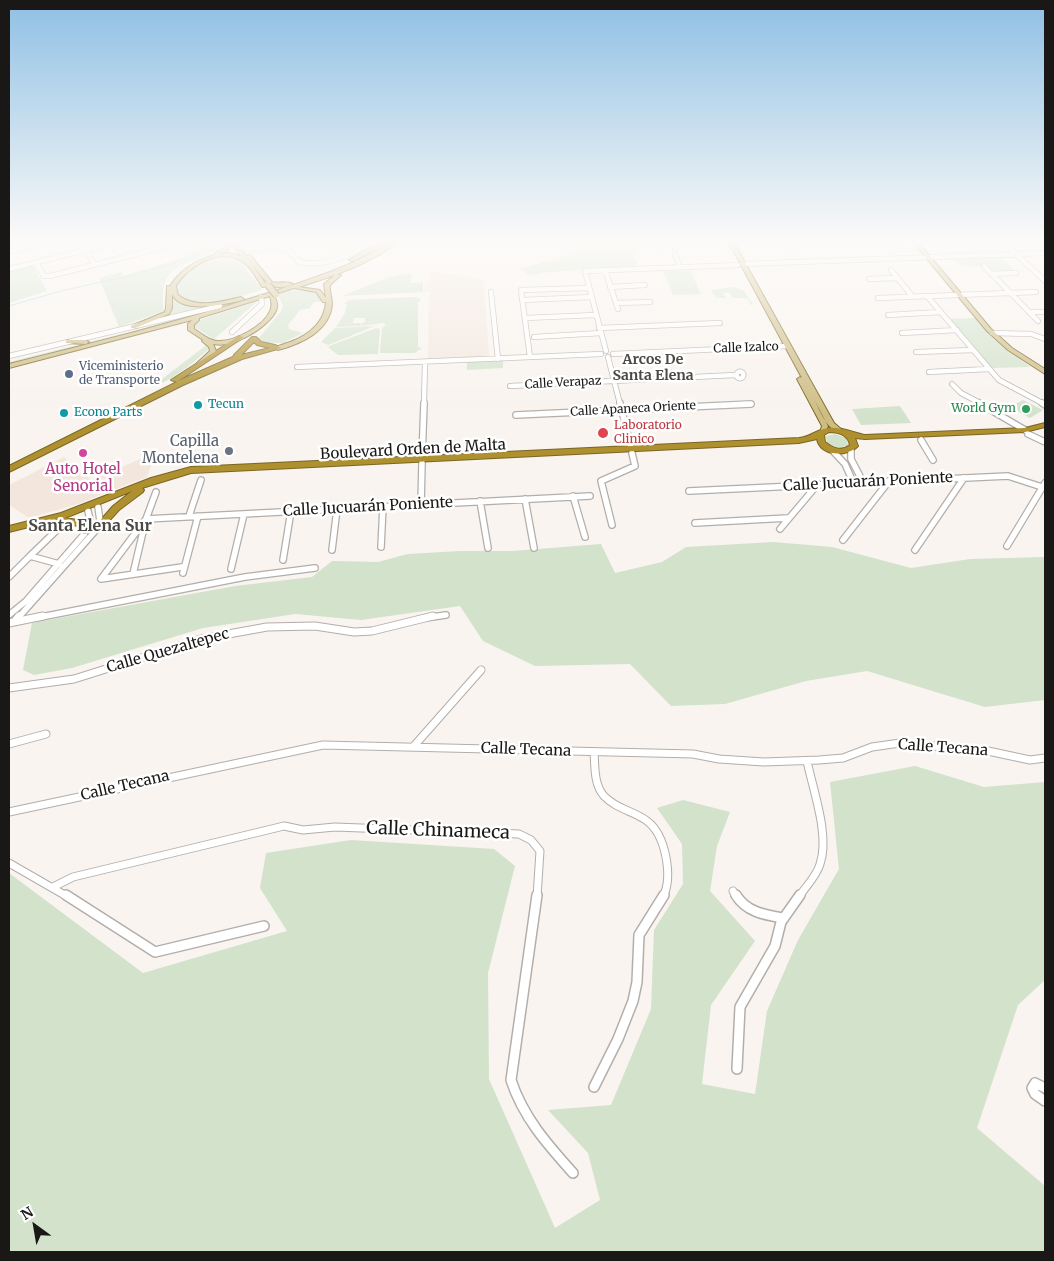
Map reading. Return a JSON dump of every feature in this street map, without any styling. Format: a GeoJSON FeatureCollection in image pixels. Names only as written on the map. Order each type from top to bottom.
{"type":"FeatureCollection","features":[{"type":"Feature","properties":{"kind":"highway"},"geometry":{"type":"LineString","coordinates":[[196,367],[241,338]]}},
{"type":"Feature","properties":{"kind":"highway"},"geometry":{"type":"LineString","coordinates":[[216,369],[235,358],[254,338],[259,344],[282,346]]}},
{"type":"Feature","properties":{"kind":"highway"},"geometry":{"type":"LineString","coordinates":[[9,469],[173,387],[244,356],[282,346]]}},
{"type":"Feature","properties":{"kind":"highway"},"geometry":{"type":"LineString","coordinates":[[9,464],[140,399],[220,354],[230,356],[221,364],[202,375]]}},
{"type":"Feature","properties":{"kind":"highway"},"geometry":{"type":"LineString","coordinates":[[1026,432],[1045,425]]}},
{"type":"Feature","properties":{"kind":"highway"},"geometry":{"type":"LineString","coordinates":[[842,432],[853,439],[853,447],[863,442],[921,440],[1045,431]]}},
{"type":"Feature","properties":{"kind":"highway"},"geometry":{"type":"LineString","coordinates":[[842,432],[865,437],[998,434]]}},
{"type":"Feature","properties":{"kind":"highway","name":"Boulevard Orden de Malta"},"geometry":{"type":"LineString","coordinates":[[632,451],[805,440],[822,433],[842,432]]}},
{"type":"Feature","properties":{"kind":"highway"},"geometry":{"type":"LineString","coordinates":[[822,433],[820,441],[830,449]]}},
{"type":"Feature","properties":{"kind":"highway","name":"Boulevard Orden de Malta"},"geometry":{"type":"LineString","coordinates":[[9,531],[63,515],[154,480],[191,470],[807,444],[844,451],[853,447]]}},
{"type":"Feature","properties":{"kind":"highway","name":"Boulevard Orden de Malta"},"geometry":{"type":"LineString","coordinates":[[9,531],[60,524],[140,490],[174,478],[202,474],[422,461]]}},
{"type":"Feature","properties":{"kind":"highway"},"geometry":{"type":"LineString","coordinates":[[60,524],[81,523],[91,531],[116,508],[140,490]]}},
{"type":"Feature","properties":{"kind":"main road"},"geometry":{"type":"LineString","coordinates":[[133,327],[167,313],[169,300]]}},
{"type":"Feature","properties":{"kind":"main road"},"geometry":{"type":"LineString","coordinates":[[181,300],[204,305],[231,300]]}},
{"type":"Feature","properties":{"kind":"main road"},"geometry":{"type":"LineString","coordinates":[[9,359],[86,342],[239,300]]}},
{"type":"Feature","properties":{"kind":"main road"},"geometry":{"type":"LineString","coordinates":[[9,366],[142,333],[255,300]]}},
{"type":"Feature","properties":{"kind":"main road"},"geometry":{"type":"LineString","coordinates":[[207,315],[193,322],[190,328],[215,342],[231,342],[241,338],[272,315],[274,300]]}},
{"type":"Feature","properties":{"kind":"main road"},"geometry":{"type":"LineString","coordinates":[[254,338],[279,312],[280,303],[277,300]]}},
{"type":"Feature","properties":{"kind":"main road"},"geometry":{"type":"LineString","coordinates":[[282,346],[305,335],[319,321],[325,308],[325,300]]}},
{"type":"Feature","properties":{"kind":"main road"},"geometry":{"type":"LineString","coordinates":[[760,300],[785,347],[831,424],[842,432]]}},
{"type":"Feature","properties":{"kind":"main road"},"geometry":{"type":"LineString","coordinates":[[761,300],[825,426],[822,433]]}},
{"type":"Feature","properties":{"kind":"main road"},"geometry":{"type":"LineString","coordinates":[[966,300],[1010,349],[1045,372]]}},
{"type":"Feature","properties":{"kind":"main road"},"geometry":{"type":"LineString","coordinates":[[142,333],[182,330],[208,343],[213,349],[196,367]]}},
{"type":"Feature","properties":{"kind":"main road"},"geometry":{"type":"LineString","coordinates":[[994,333],[1045,368]]}},
{"type":"Feature","properties":{"kind":"main road"},"geometry":{"type":"LineString","coordinates":[[68,342],[86,342]]}},
{"type":"Feature","properties":{"kind":"street"},"geometry":{"type":"LineString","coordinates":[[232,332],[262,304],[261,300]]}},
{"type":"Feature","properties":{"kind":"street"},"geometry":{"type":"LineString","coordinates":[[492,300],[498,359]]}},
{"type":"Feature","properties":{"kind":"street"},"geometry":{"type":"LineString","coordinates":[[526,300],[522,300],[530,357]]}},
{"type":"Feature","properties":{"kind":"street"},"geometry":{"type":"LineString","coordinates":[[592,300],[606,351]]}},
{"type":"Feature","properties":{"kind":"street"},"geometry":{"type":"LineString","coordinates":[[615,300],[618,309]]}},
{"type":"Feature","properties":{"kind":"street"},"geometry":{"type":"LineString","coordinates":[[930,300],[1004,384],[1045,405]]}},
{"type":"Feature","properties":{"kind":"street"},"geometry":{"type":"LineString","coordinates":[[1017,300],[1038,321]]}},
{"type":"Feature","properties":{"kind":"street"},"geometry":{"type":"LineString","coordinates":[[616,304],[650,302]]}},
{"type":"Feature","properties":{"kind":"street"},"geometry":{"type":"LineString","coordinates":[[9,359],[68,342],[220,306]]}},
{"type":"Feature","properties":{"kind":"street"},"geometry":{"type":"LineString","coordinates":[[888,315],[941,312]]}},
{"type":"Feature","properties":{"kind":"street"},"geometry":{"type":"LineString","coordinates":[[1029,312],[1045,312]]}},
{"type":"Feature","properties":{"kind":"street"},"geometry":{"type":"LineString","coordinates":[[525,318],[595,315]]}},
{"type":"Feature","properties":{"kind":"street"},"geometry":{"type":"LineString","coordinates":[[534,337],[720,323]]}},
{"type":"Feature","properties":{"kind":"street"},"geometry":{"type":"LineString","coordinates":[[902,333],[957,330]]}},
{"type":"Feature","properties":{"kind":"street"},"geometry":{"type":"LineString","coordinates":[[994,333],[1031,334],[1045,339]]}},
{"type":"Feature","properties":{"kind":"street","name":"Calle Izalco"},"geometry":{"type":"LineString","coordinates":[[613,354],[785,347]]}},
{"type":"Feature","properties":{"kind":"street"},"geometry":{"type":"LineString","coordinates":[[916,352],[973,350]]}},
{"type":"Feature","properties":{"kind":"street"},"geometry":{"type":"LineString","coordinates":[[606,351],[613,354]]}},
{"type":"Feature","properties":{"kind":"street"},"geometry":{"type":"LineString","coordinates":[[601,354],[606,351]]}},
{"type":"Feature","properties":{"kind":"street"},"geometry":{"type":"LineString","coordinates":[[297,367],[601,354],[608,357]]}},
{"type":"Feature","properties":{"kind":"street"},"geometry":{"type":"LineString","coordinates":[[608,357],[613,354]]}},
{"type":"Feature","properties":{"kind":"street"},"geometry":{"type":"LineString","coordinates":[[608,357],[635,466],[601,481],[612,525]]}},
{"type":"Feature","properties":{"kind":"street"},"geometry":{"type":"LineString","coordinates":[[421,504],[426,362]]}},
{"type":"Feature","properties":{"kind":"street"},"geometry":{"type":"LineString","coordinates":[[929,372],[989,369]]}},
{"type":"Feature","properties":{"kind":"street","name":"Calle Verapaz"},"geometry":{"type":"LineString","coordinates":[[510,386],[735,375]]}},
{"type":"Feature","properties":{"kind":"street"},"geometry":{"type":"LineString","coordinates":[[952,384],[961,393],[1019,425],[1026,432],[1045,442]]}},
{"type":"Feature","properties":{"kind":"street","name":"Calle Apaneca Oriente"},"geometry":{"type":"LineString","coordinates":[[516,415],[751,404]]}},
{"type":"Feature","properties":{"kind":"street"},"geometry":{"type":"LineString","coordinates":[[921,440],[933,460]]}},
{"type":"Feature","properties":{"kind":"street"},"geometry":{"type":"LineString","coordinates":[[853,447],[851,458],[863,482]]}},
{"type":"Feature","properties":{"kind":"street"},"geometry":{"type":"LineString","coordinates":[[830,449],[843,462],[854,482]]}},
{"type":"Feature","properties":{"kind":"street","name":"Calle Jucuarán Poniente"},"geometry":{"type":"LineString","coordinates":[[689,491],[1008,476],[1044,486]]}},
{"type":"Feature","properties":{"kind":"street"},"geometry":{"type":"LineString","coordinates":[[609,477],[612,484]]}},
{"type":"Feature","properties":{"kind":"street"},"geometry":{"type":"LineString","coordinates":[[915,550],[964,478]]}},
{"type":"Feature","properties":{"kind":"street"},"geometry":{"type":"LineString","coordinates":[[189,516],[201,480]]}},
{"type":"Feature","properties":{"kind":"street"},"geometry":{"type":"LineString","coordinates":[[843,540],[890,481]]}},
{"type":"Feature","properties":{"kind":"street"},"geometry":{"type":"LineString","coordinates":[[780,529],[818,484]]}},
{"type":"Feature","properties":{"kind":"street"},"geometry":{"type":"LineString","coordinates":[[1007,546],[1044,486]]}},
{"type":"Feature","properties":{"kind":"street"},"geometry":{"type":"LineString","coordinates":[[133,574],[146,520],[156,492]]}},
{"type":"Feature","properties":{"kind":"street"},"geometry":{"type":"LineString","coordinates":[[573,496],[585,537]]}},
{"type":"Feature","properties":{"kind":"street","name":"Calle Jucuarán Poniente"},"geometry":{"type":"LineString","coordinates":[[146,520],[189,516],[590,496]]}},
{"type":"Feature","properties":{"kind":"street"},"geometry":{"type":"LineString","coordinates":[[525,499],[534,548]]}},
{"type":"Feature","properties":{"kind":"street"},"geometry":{"type":"LineString","coordinates":[[480,501],[488,548]]}},
{"type":"Feature","properties":{"kind":"street"},"geometry":{"type":"LineString","coordinates":[[381,548],[383,506]]}},
{"type":"Feature","properties":{"kind":"street"},"geometry":{"type":"LineString","coordinates":[[9,615],[26,601],[100,522],[98,507]]}},
{"type":"Feature","properties":{"kind":"street"},"geometry":{"type":"LineString","coordinates":[[332,550],[337,509]]}},
{"type":"Feature","properties":{"kind":"street"},"geometry":{"type":"LineString","coordinates":[[12,622],[91,531],[88,511]]}},
{"type":"Feature","properties":{"kind":"street"},"geometry":{"type":"LineString","coordinates":[[283,560],[291,511]]}},
{"type":"Feature","properties":{"kind":"street"},"geometry":{"type":"LineString","coordinates":[[231,569],[244,514]]}},
{"type":"Feature","properties":{"kind":"street"},"geometry":{"type":"LineString","coordinates":[[146,520],[101,578],[104,580],[133,574],[183,570],[198,516]]}},
{"type":"Feature","properties":{"kind":"street"},"geometry":{"type":"LineString","coordinates":[[695,523],[788,518]]}},
{"type":"Feature","properties":{"kind":"street"},"geometry":{"type":"LineString","coordinates":[[9,577],[60,524]]}},
{"type":"Feature","properties":{"kind":"street"},"geometry":{"type":"LineString","coordinates":[[30,556],[59,564]]}},
{"type":"Feature","properties":{"kind":"street"},"geometry":{"type":"LineString","coordinates":[[12,622],[235,579],[315,568]]}},
{"type":"Feature","properties":{"kind":"street","name":"Calle Quezaltepec"},"geometry":{"type":"LineString","coordinates":[[9,688],[74,679],[200,639],[267,626],[316,626],[354,632],[372,631],[428,617],[446,616]]}},
{"type":"Feature","properties":{"kind":"street"},"geometry":{"type":"LineString","coordinates":[[414,746],[481,670]]}},
{"type":"Feature","properties":{"kind":"street"},"geometry":{"type":"LineString","coordinates":[[9,744],[46,734]]}},
{"type":"Feature","properties":{"kind":"street","name":"Calle Tecana"},"geometry":{"type":"LineString","coordinates":[[9,812],[306,748],[337,745],[693,754],[719,759],[764,762],[843,758],[872,747],[900,743],[988,750],[1030,760],[1045,758]]}},
{"type":"Feature","properties":{"kind":"street"},"geometry":{"type":"LineString","coordinates":[[594,752],[595,784],[600,794],[608,801],[645,819],[654,828],[664,852],[668,875],[666,892],[643,923],[639,937],[636,988],[625,1023],[594,1087]]}},
{"type":"Feature","properties":{"kind":"street"},"geometry":{"type":"LineString","coordinates":[[737,1069],[740,1007],[775,946],[783,918],[820,866],[823,852],[823,835],[807,760]]}},
{"type":"Feature","properties":{"kind":"street","name":"Calle Chinameca"},"geometry":{"type":"LineString","coordinates":[[53,887],[73,877],[284,826],[303,830],[336,827],[519,834],[531,840],[540,851],[540,879],[518,1019],[511,1080],[516,1096],[538,1134],[573,1173]]}},
{"type":"Feature","properties":{"kind":"street"},"geometry":{"type":"LineString","coordinates":[[9,863],[53,887],[155,952],[264,926]]}},
{"type":"Feature","properties":{"kind":"street"},"geometry":{"type":"LineString","coordinates":[[733,891],[738,901],[749,910],[783,918]]}},
{"type":"Feature","properties":{"kind":"street"},"geometry":{"type":"LineString","coordinates":[[1045,1088],[1035,1082],[1032,1088],[1035,1094],[1045,1101]]}},
{"type":"Feature","properties":{"kind":"shaded area"},"geometry":{"type":"Polygon","coordinates":[[[429,300],[485,300],[489,356],[428,359],[429,300]]]}},
{"type":"Feature","properties":{"kind":"shaded area"},"geometry":{"type":"Polygon","coordinates":[[[156,452],[147,477],[75,505],[29,518],[9,505],[9,485],[64,457],[92,480],[156,452]]]}},
{"type":"Feature","properties":{"kind":"green space"},"geometry":{"type":"Polygon","coordinates":[[[9,300],[19,300],[9,303],[9,300]]]}},
{"type":"Feature","properties":{"kind":"green space"},"geometry":{"type":"Polygon","coordinates":[[[108,300],[163,300],[164,311],[119,327],[108,300]]]}},
{"type":"Feature","properties":{"kind":"green space"},"geometry":{"type":"Polygon","coordinates":[[[172,300],[191,305],[212,305],[157,320],[171,312],[172,300]]]}},
{"type":"Feature","properties":{"kind":"green space"},"geometry":{"type":"Polygon","coordinates":[[[189,300],[227,300],[207,303],[189,300]]]}},
{"type":"Feature","properties":{"kind":"green space"},"geometry":{"type":"Polygon","coordinates":[[[242,300],[249,300],[176,323],[9,364],[9,362],[177,320],[242,300]]]}},
{"type":"Feature","properties":{"kind":"green space"},"geometry":{"type":"Polygon","coordinates":[[[280,300],[323,300],[324,302],[314,302],[310,308],[300,310],[288,325],[289,329],[303,333],[283,343],[260,343],[258,339],[283,306],[280,300]]]}},
{"type":"Feature","properties":{"kind":"green space"},"geometry":{"type":"Polygon","coordinates":[[[349,300],[420,300],[418,302],[418,347],[422,348],[415,353],[380,353],[382,328],[386,325],[384,323],[361,326],[365,322],[365,318],[354,318],[353,323],[361,323],[360,326],[336,327],[345,313],[347,304],[344,304],[349,300]]]}},
{"type":"Feature","properties":{"kind":"green space"},"geometry":{"type":"Polygon","coordinates":[[[258,301],[214,339],[194,327],[202,319],[258,301]]]}},
{"type":"Feature","properties":{"kind":"green space"},"geometry":{"type":"Polygon","coordinates":[[[976,318],[991,336],[1030,367],[991,368],[948,319],[976,318]]]}},
{"type":"Feature","properties":{"kind":"green space"},"geometry":{"type":"Polygon","coordinates":[[[375,326],[328,345],[321,342],[335,328],[375,326]]]}},
{"type":"Feature","properties":{"kind":"green space"},"geometry":{"type":"Polygon","coordinates":[[[376,328],[380,329],[378,354],[338,355],[329,348],[329,346],[376,328]]]}},
{"type":"Feature","properties":{"kind":"green space"},"geometry":{"type":"Polygon","coordinates":[[[205,342],[210,348],[174,377],[160,384],[157,383],[205,346],[205,342]]]}},
{"type":"Feature","properties":{"kind":"green space"},"geometry":{"type":"Polygon","coordinates":[[[503,361],[503,368],[467,370],[467,362],[503,361]]]}},
{"type":"Feature","properties":{"kind":"green space","name":"World Gym"},"geometry":{"type":"Polygon","coordinates":[[[1023,400],[1043,410],[1030,418],[1010,407],[1023,400]]]}},
{"type":"Feature","properties":{"kind":"green space"},"geometry":{"type":"Polygon","coordinates":[[[900,406],[911,423],[861,425],[852,409],[900,406]]]}},
{"type":"Feature","properties":{"kind":"green space"},"geometry":{"type":"Polygon","coordinates":[[[835,434],[846,438],[848,445],[840,448],[827,443],[826,436],[835,434]]]}},
{"type":"Feature","properties":{"kind":"green space"},"geometry":{"type":"Polygon","coordinates":[[[773,542],[832,547],[911,568],[970,559],[1045,557],[1045,700],[985,707],[867,671],[806,681],[725,704],[671,706],[630,664],[535,666],[483,641],[460,606],[361,620],[295,614],[203,628],[72,668],[34,675],[23,670],[32,623],[235,586],[312,577],[332,561],[378,562],[408,554],[460,551],[513,551],[601,544],[615,573],[662,562],[686,547],[773,542]]]}},
{"type":"Feature","properties":{"kind":"green space"},"geometry":{"type":"Polygon","coordinates":[[[915,766],[984,787],[1045,782],[1045,980],[1018,1005],[977,1128],[1045,1186],[1045,1252],[9,1252],[9,873],[143,973],[287,931],[260,888],[266,853],[351,840],[494,849],[515,866],[488,973],[489,1079],[555,1228],[600,1200],[588,1153],[548,1110],[611,1105],[651,1009],[654,930],[683,884],[682,844],[657,808],[683,800],[730,812],[717,846],[710,891],[755,941],[711,1005],[702,1084],[755,1094],[767,1011],[798,940],[839,869],[830,782],[915,766]]]}},
{"type":"Feature","properties":{"kind":"waterway"},"geometry":{"type":"LineString","coordinates":[[9,306],[30,300]]}},
{"type":"Feature","properties":{"kind":"place","name":"Viceministerio de Transporte"},"geometry":{"type":"Point","coordinates":[69,374]}},
{"type":"Feature","properties":{"kind":"place","name":"Tecun"},"geometry":{"type":"Point","coordinates":[198,405]}},
{"type":"Feature","properties":{"kind":"place","name":"World Gym"},"geometry":{"type":"Point","coordinates":[1026,409]}},
{"type":"Feature","properties":{"kind":"place","name":"Econo Parts"},"geometry":{"type":"Point","coordinates":[64,413]}},
{"type":"Feature","properties":{"kind":"place","name":"Laboratorio Clinico"},"geometry":{"type":"Point","coordinates":[603,433]}},
{"type":"Feature","properties":{"kind":"place","name":"Capilla Montelena"},"geometry":{"type":"Point","coordinates":[229,451]}},
{"type":"Feature","properties":{"kind":"place","name":"Auto Hotel Senorial"},"geometry":{"type":"Point","coordinates":[83,453]}},
{"type":"Feature","properties":{"kind":"district","name":"Arcos De Santa Elena"},"geometry":{"type":"Point","coordinates":[653,368]}},
{"type":"Feature","properties":{"kind":"district","name":"Santa Elena Sur"},"geometry":{"type":"Point","coordinates":[90,526]}}]}
